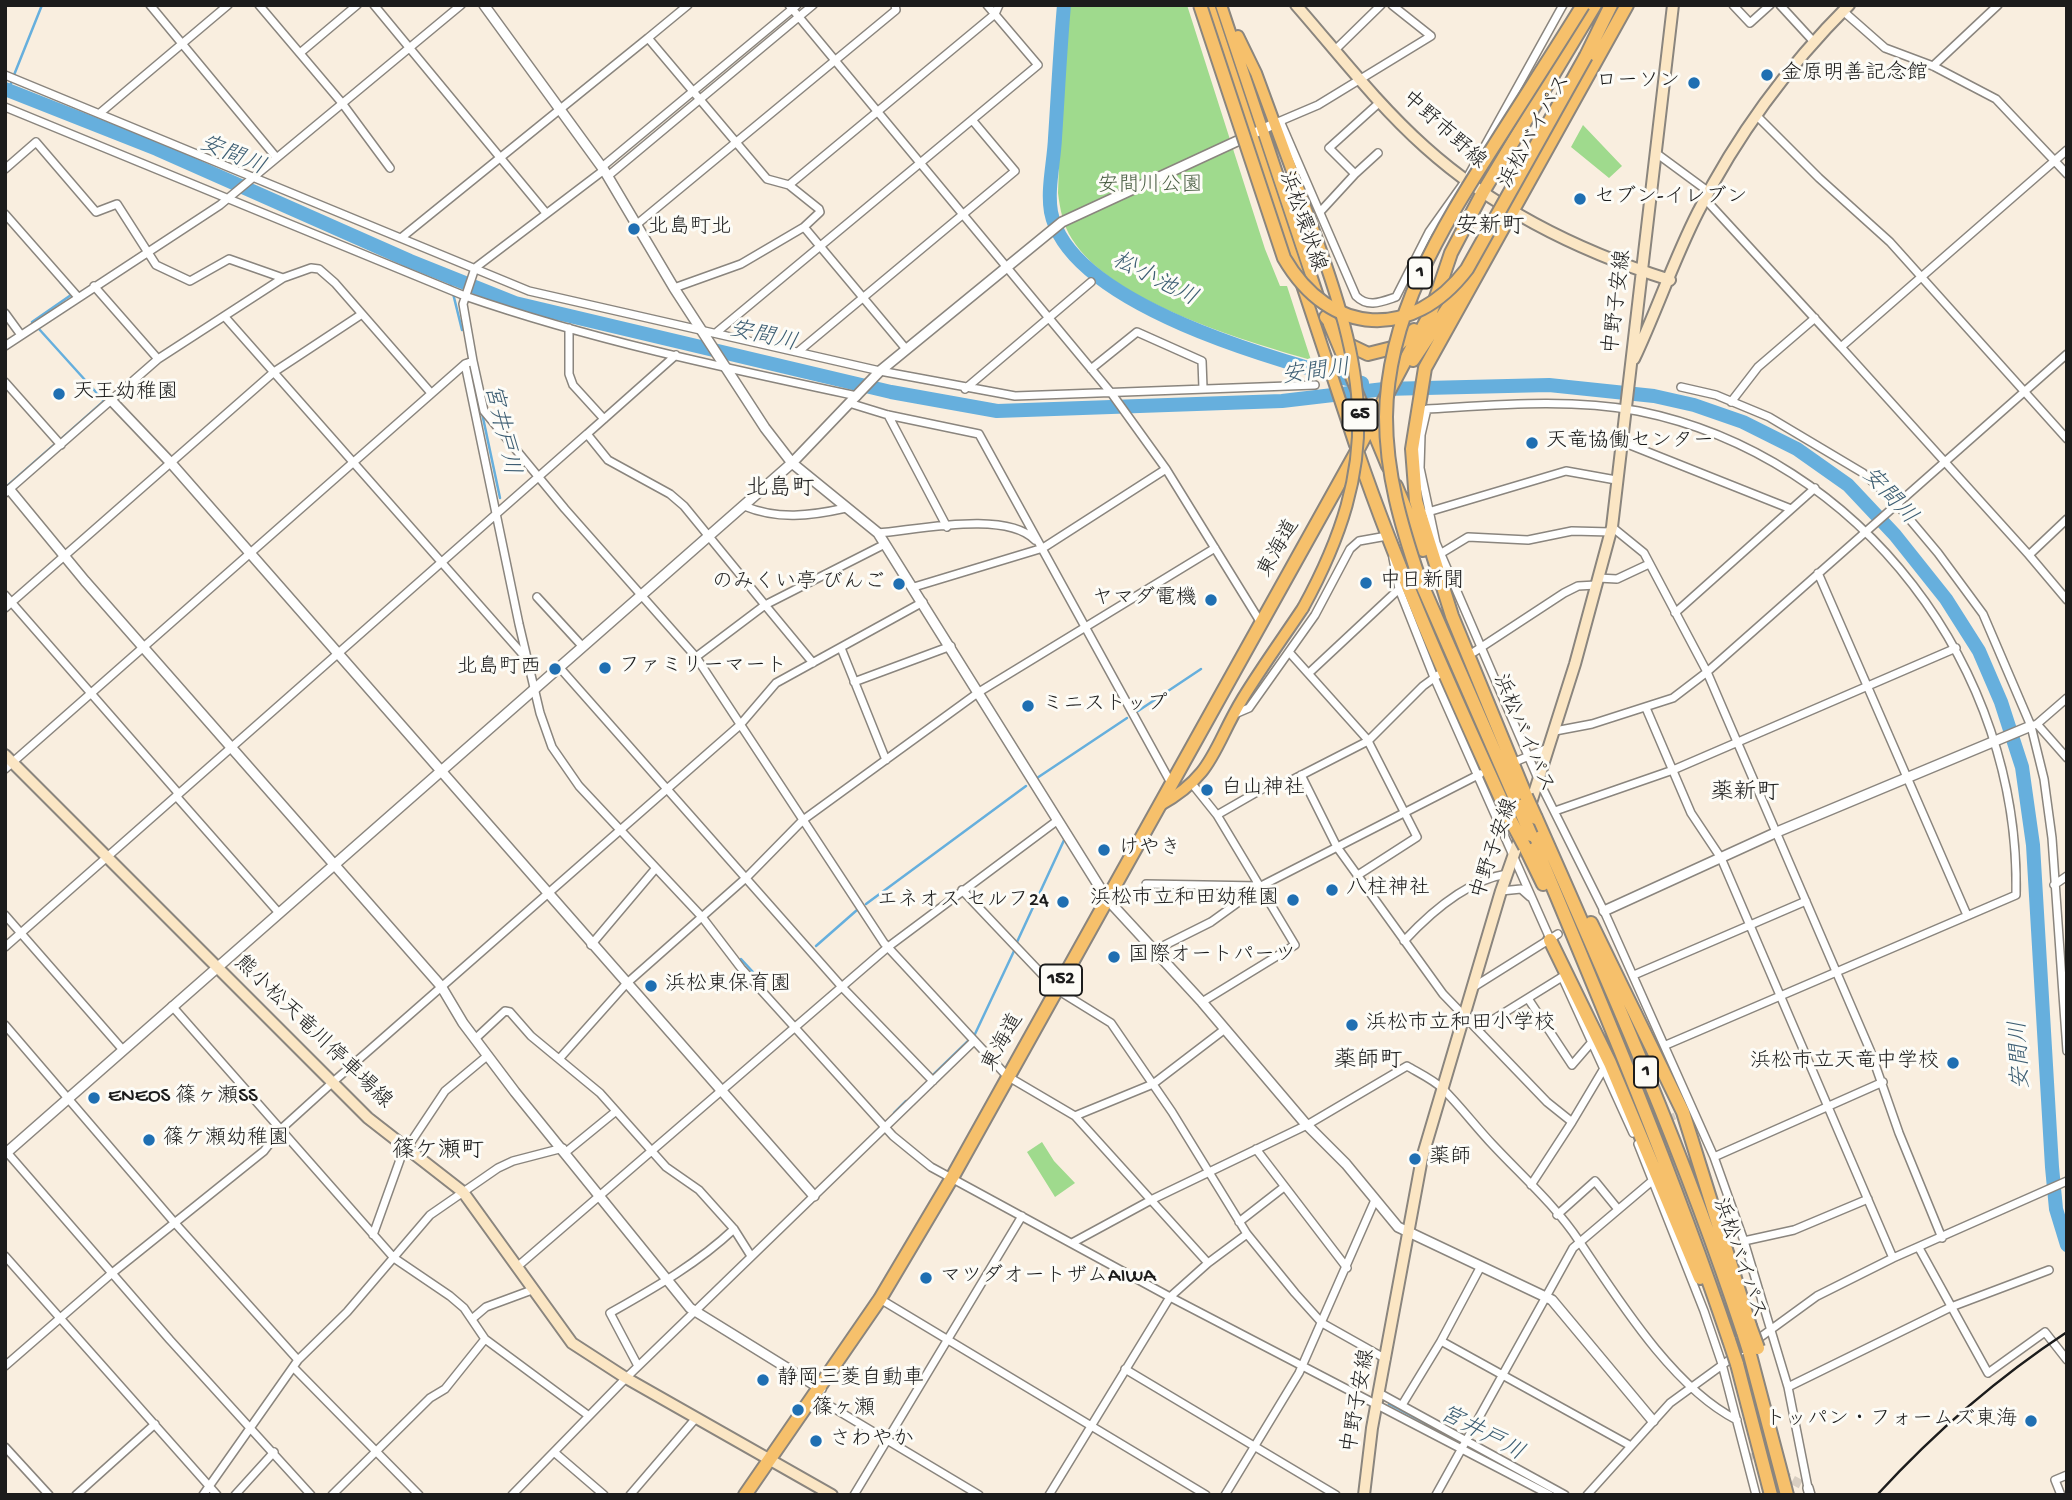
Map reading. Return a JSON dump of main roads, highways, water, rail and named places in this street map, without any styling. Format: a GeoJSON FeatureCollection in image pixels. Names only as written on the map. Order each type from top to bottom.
{"type":"FeatureCollection","features":[{"type":"Feature","properties":{"kind":"highway"},"geometry":{"type":"LineString","coordinates":[[1200,5],[1284,258],[1296,278],[1315,299],[1346,315],[1385,320],[1413,314],[1451,290],[1467,269],[1611,5]]}},
{"type":"Feature","properties":{"kind":"highway","name":"浜松バイパス"},"geometry":{"type":"LineString","coordinates":[[1583,5],[1453,210],[1424,266],[1401,325],[1386,415],[1388,458],[1402,529],[1419,578],[1522,800],[1536,818],[1610,986],[1709,1228],[1746,1329]]}},
{"type":"Feature","properties":{"kind":"highway","name":"1"},"geometry":{"type":"LineString","coordinates":[[1523,846],[1387,536],[1357,451],[1431,312],[1451,253],[1483,192],[1595,5]]}},
{"type":"Feature","properties":{"kind":"highway","name":"浜松バイパス"},"geometry":{"type":"LineString","coordinates":[[1627,5],[1425,368],[1422,409],[1412,449],[1416,501],[1452,616],[1522,800],[1523,846],[1594,992],[1636,1087],[1694,1235],[1726,1342]]}},
{"type":"Feature","properties":{"kind":"highway","name":"1"},"geometry":{"type":"LineString","coordinates":[[1403,369],[1513,214]]}},
{"type":"Feature","properties":{"kind":"highway","name":"1"},"geometry":{"type":"LineString","coordinates":[[1326,317],[1347,344],[1359,351],[1368,354],[1387,351],[1405,341],[1438,291]]}},
{"type":"Feature","properties":{"kind":"highway","name":"1"},"geometry":{"type":"LineString","coordinates":[[1371,425],[1452,616]]}},
{"type":"Feature","properties":{"kind":"highway","name":"東海道"},"geometry":{"type":"LineString","coordinates":[[744,1495],[818,1393],[880,1299],[953,1176],[1357,451]]}},
{"type":"Feature","properties":{"kind":"highway","name":"1"},"geometry":{"type":"LineString","coordinates":[[1335,491],[1343,486],[1359,486],[1377,510]]}},
{"type":"Feature","properties":{"kind":"highway","name":"1"},"geometry":{"type":"LineString","coordinates":[[1549,846],[1581,902],[1671,1083],[1746,1329]]}},
{"type":"Feature","properties":{"kind":"highway"},"geometry":{"type":"LineString","coordinates":[[1554,937],[1611,1063],[1682,1232],[1726,1342],[1731,1365],[1745,1388],[1771,1495]]}},
{"type":"Feature","properties":{"kind":"highway"},"geometry":{"type":"LineString","coordinates":[[1746,1329],[1787,1495]]}},
{"type":"Feature","properties":{"kind":"main road","name":"浜松環状線"},"geometry":{"type":"LineString","coordinates":[[1209,5],[1357,451]]}},
{"type":"Feature","properties":{"kind":"main road","name":"65"},"geometry":{"type":"LineString","coordinates":[[1157,807],[1193,785],[1212,758],[1234,714],[1303,608],[1329,560],[1342,528],[1354,478],[1360,415],[1348,330],[1310,220],[1272,125],[1256,73],[1222,5]]}},
{"type":"Feature","properties":{"kind":"main road","name":"中野市野線"},"geometry":{"type":"LineString","coordinates":[[1296,5],[1380,102],[1424,147],[1466,180],[1513,214],[1640,270],[1670,280]]}},
{"type":"Feature","properties":{"kind":"main road","name":"中野子安線"},"geometry":{"type":"LineString","coordinates":[[1364,1495],[1378,1398],[1422,1158],[1501,891],[1523,846],[1611,530],[1673,5]]}},
{"type":"Feature","properties":{"kind":"main road"},"geometry":{"type":"LineString","coordinates":[[1629,372],[1707,195],[1757,116],[1814,42],[1846,8]]}},
{"type":"Feature","properties":{"kind":"main road","name":"浜松環状線"},"geometry":{"type":"LineString","coordinates":[[1272,125],[1326,317],[1371,425]]}},
{"type":"Feature","properties":{"kind":"main road","name":"熊小松天竜川停車場線"},"geometry":{"type":"LineString","coordinates":[[8,762],[108,857],[368,1118],[463,1192],[572,1343],[626,1378],[832,1495]]}},
{"type":"Feature","properties":{"kind":"waterway"},"geometry":{"type":"LineString","coordinates":[[14,75],[42,5]]}},
{"type":"Feature","properties":{"kind":"waterway","name":"松小池川"},"geometry":{"type":"LineString","coordinates":[[1064,5],[1050,194],[1051,212],[1066,245],[1096,275],[1136,301],[1183,324],[1233,344],[1362,383]]}},
{"type":"Feature","properties":{"kind":"waterway"},"geometry":{"type":"LineString","coordinates":[[8,90],[12,81]]}},
{"type":"Feature","properties":{"kind":"waterway","name":"安間川"},"geometry":{"type":"LineString","coordinates":[[5,89],[157,149],[410,261],[515,303],[891,392],[997,411],[1282,401],[1384,389],[1549,385],[1654,396],[1694,405],[1743,422],[1797,449],[1848,485],[1895,535],[1946,599],[1979,651],[2001,702],[2022,767],[2033,845],[2052,1167],[2056,1209],[2067,1245]]}},
{"type":"Feature","properties":{"kind":"waterway","name":"宮井戸川"},"geometry":{"type":"LineString","coordinates":[[449,277],[462,330]]}},
{"type":"Feature","properties":{"kind":"waterway"},"geometry":{"type":"LineString","coordinates":[[32,322],[71,295],[60,282]]}},
{"type":"Feature","properties":{"kind":"waterway"},"geometry":{"type":"LineString","coordinates":[[39,329],[104,401],[60,440]]}},
{"type":"Feature","properties":{"kind":"waterway","name":"宮井戸川"},"geometry":{"type":"LineString","coordinates":[[470,369],[477,396]]}},
{"type":"Feature","properties":{"kind":"waterway","name":"宮井戸川"},"geometry":{"type":"LineString","coordinates":[[482,413],[500,498]]}},
{"type":"Feature","properties":{"kind":"waterway"},"geometry":{"type":"LineString","coordinates":[[6,487],[54,445]]}},
{"type":"Feature","properties":{"kind":"waterway"},"geometry":{"type":"LineString","coordinates":[[1138,711],[1201,669]]}},
{"type":"Feature","properties":{"kind":"waterway"},"geometry":{"type":"LineString","coordinates":[[1037,778],[1127,718]]}},
{"type":"Feature","properties":{"kind":"waterway"},"geometry":{"type":"LineString","coordinates":[[866,904],[1026,786]]}},
{"type":"Feature","properties":{"kind":"waterway"},"geometry":{"type":"LineString","coordinates":[[1017,942],[1065,838]]}},
{"type":"Feature","properties":{"kind":"waterway"},"geometry":{"type":"LineString","coordinates":[[816,946],[857,910]]}},
{"type":"Feature","properties":{"kind":"waterway"},"geometry":{"type":"LineString","coordinates":[[975,1034],[1014,951]]}},
{"type":"Feature","properties":{"kind":"waterway","name":"宮井戸川"},"geometry":{"type":"LineString","coordinates":[[741,959],[753,972]]}},
{"type":"Feature","properties":{"kind":"waterway"},"geometry":{"type":"LineString","coordinates":[[934,1074],[968,1041]]}},
{"type":"Feature","properties":{"kind":"waterway"},"geometry":{"type":"LineString","coordinates":[[894,1113],[906,1101]]}},
{"type":"Feature","properties":{"kind":"waterway","name":"宮井戸川"},"geometry":{"type":"LineString","coordinates":[[1389,1404],[1463,1443]]}},
{"type":"Feature","properties":{"kind":"tunnel"},"geometry":{"type":"LineString","coordinates":[[1649,1126],[1675,1116]]}},
{"type":"Feature","properties":{"kind":"tunnel"},"geometry":{"type":"LineString","coordinates":[[1745,1455],[1808,1488]]}},
{"type":"Feature","properties":{"kind":"railway"},"geometry":{"type":"LineString","coordinates":[[1877,1495],[1967,1408],[2016,1368],[2067,1332]]}},
{"type":"Feature","properties":{"kind":"place","name":"金原明善記念館"},"geometry":{"type":"Point","coordinates":[1767,75]}},
{"type":"Feature","properties":{"kind":"place","name":"ローソン"},"geometry":{"type":"Point","coordinates":[1694,83]}},
{"type":"Feature","properties":{"kind":"place","name":"セブン-イレブン"},"geometry":{"type":"Point","coordinates":[1580,199]}},
{"type":"Feature","properties":{"kind":"place","name":"北島町北"},"geometry":{"type":"Point","coordinates":[634,229]}},
{"type":"Feature","properties":{"kind":"place","name":"天王幼稚園"},"geometry":{"type":"Point","coordinates":[59,394]}},
{"type":"Feature","properties":{"kind":"place","name":"天竜協働センター"},"geometry":{"type":"Point","coordinates":[1532,443]}},
{"type":"Feature","properties":{"kind":"place","name":"中日新聞"},"geometry":{"type":"Point","coordinates":[1366,583]}},
{"type":"Feature","properties":{"kind":"place","name":"のみくい亭 びんご"},"geometry":{"type":"Point","coordinates":[899,584]}},
{"type":"Feature","properties":{"kind":"place","name":"ヤマダ電機"},"geometry":{"type":"Point","coordinates":[1211,600]}},
{"type":"Feature","properties":{"kind":"place","name":"ファミリーマート"},"geometry":{"type":"Point","coordinates":[605,668]}},
{"type":"Feature","properties":{"kind":"place","name":"北島町西"},"geometry":{"type":"Point","coordinates":[555,669]}},
{"type":"Feature","properties":{"kind":"place","name":"ミニストップ"},"geometry":{"type":"Point","coordinates":[1028,706]}},
{"type":"Feature","properties":{"kind":"place","name":"白山神社"},"geometry":{"type":"Point","coordinates":[1207,790]}},
{"type":"Feature","properties":{"kind":"place","name":"けやき"},"geometry":{"type":"Point","coordinates":[1104,850]}},
{"type":"Feature","properties":{"kind":"place","name":"八柱神社"},"geometry":{"type":"Point","coordinates":[1332,890]}},
{"type":"Feature","properties":{"kind":"place","name":"浜松市立和田幼稚園"},"geometry":{"type":"Point","coordinates":[1293,900]}},
{"type":"Feature","properties":{"kind":"place","name":"エネオス セルフ24"},"geometry":{"type":"Point","coordinates":[1063,902]}},
{"type":"Feature","properties":{"kind":"place","name":"国際オートパーツ"},"geometry":{"type":"Point","coordinates":[1114,957]}},
{"type":"Feature","properties":{"kind":"place","name":"浜松東保育園"},"geometry":{"type":"Point","coordinates":[651,986]}},
{"type":"Feature","properties":{"kind":"place","name":"浜松市立和田小学校"},"geometry":{"type":"Point","coordinates":[1352,1025]}},
{"type":"Feature","properties":{"kind":"place","name":"浜松市立天竜中学校"},"geometry":{"type":"Point","coordinates":[1953,1063]}},
{"type":"Feature","properties":{"kind":"place","name":"ENEOS 篠ヶ瀬SS"},"geometry":{"type":"Point","coordinates":[94,1098]}},
{"type":"Feature","properties":{"kind":"place","name":"篠ケ瀬幼稚園"},"geometry":{"type":"Point","coordinates":[149,1140]}},
{"type":"Feature","properties":{"kind":"place","name":"薬師"},"geometry":{"type":"Point","coordinates":[1415,1159]}},
{"type":"Feature","properties":{"kind":"place","name":"マツダオートザムAIWA"},"geometry":{"type":"Point","coordinates":[926,1278]}},
{"type":"Feature","properties":{"kind":"place","name":"静岡三菱自動車"},"geometry":{"type":"Point","coordinates":[763,1380]}},
{"type":"Feature","properties":{"kind":"place","name":"篠ヶ瀬"},"geometry":{"type":"Point","coordinates":[798,1410]}},
{"type":"Feature","properties":{"kind":"place","name":"トッパン・フォームズ東海"},"geometry":{"type":"Point","coordinates":[2031,1421]}},
{"type":"Feature","properties":{"kind":"place","name":"さわやか"},"geometry":{"type":"Point","coordinates":[816,1441]}},
{"type":"Feature","properties":{"kind":"district","name":"安新町"},"geometry":{"type":"Point","coordinates":[1490,228]}},
{"type":"Feature","properties":{"kind":"district","name":"北島町"},"geometry":{"type":"Point","coordinates":[780,490]}},
{"type":"Feature","properties":{"kind":"district","name":"薬新町"},"geometry":{"type":"Point","coordinates":[1745,794]}},
{"type":"Feature","properties":{"kind":"district","name":"薬師町"},"geometry":{"type":"Point","coordinates":[1368,1062]}},
{"type":"Feature","properties":{"kind":"district","name":"篠ケ瀬町"},"geometry":{"type":"Point","coordinates":[438,1152]}},
{"type":"Feature","properties":{"kind":"park label","name":"安間川公園"},"geometry":{"type":"Point","coordinates":[1150,187]}}]}
